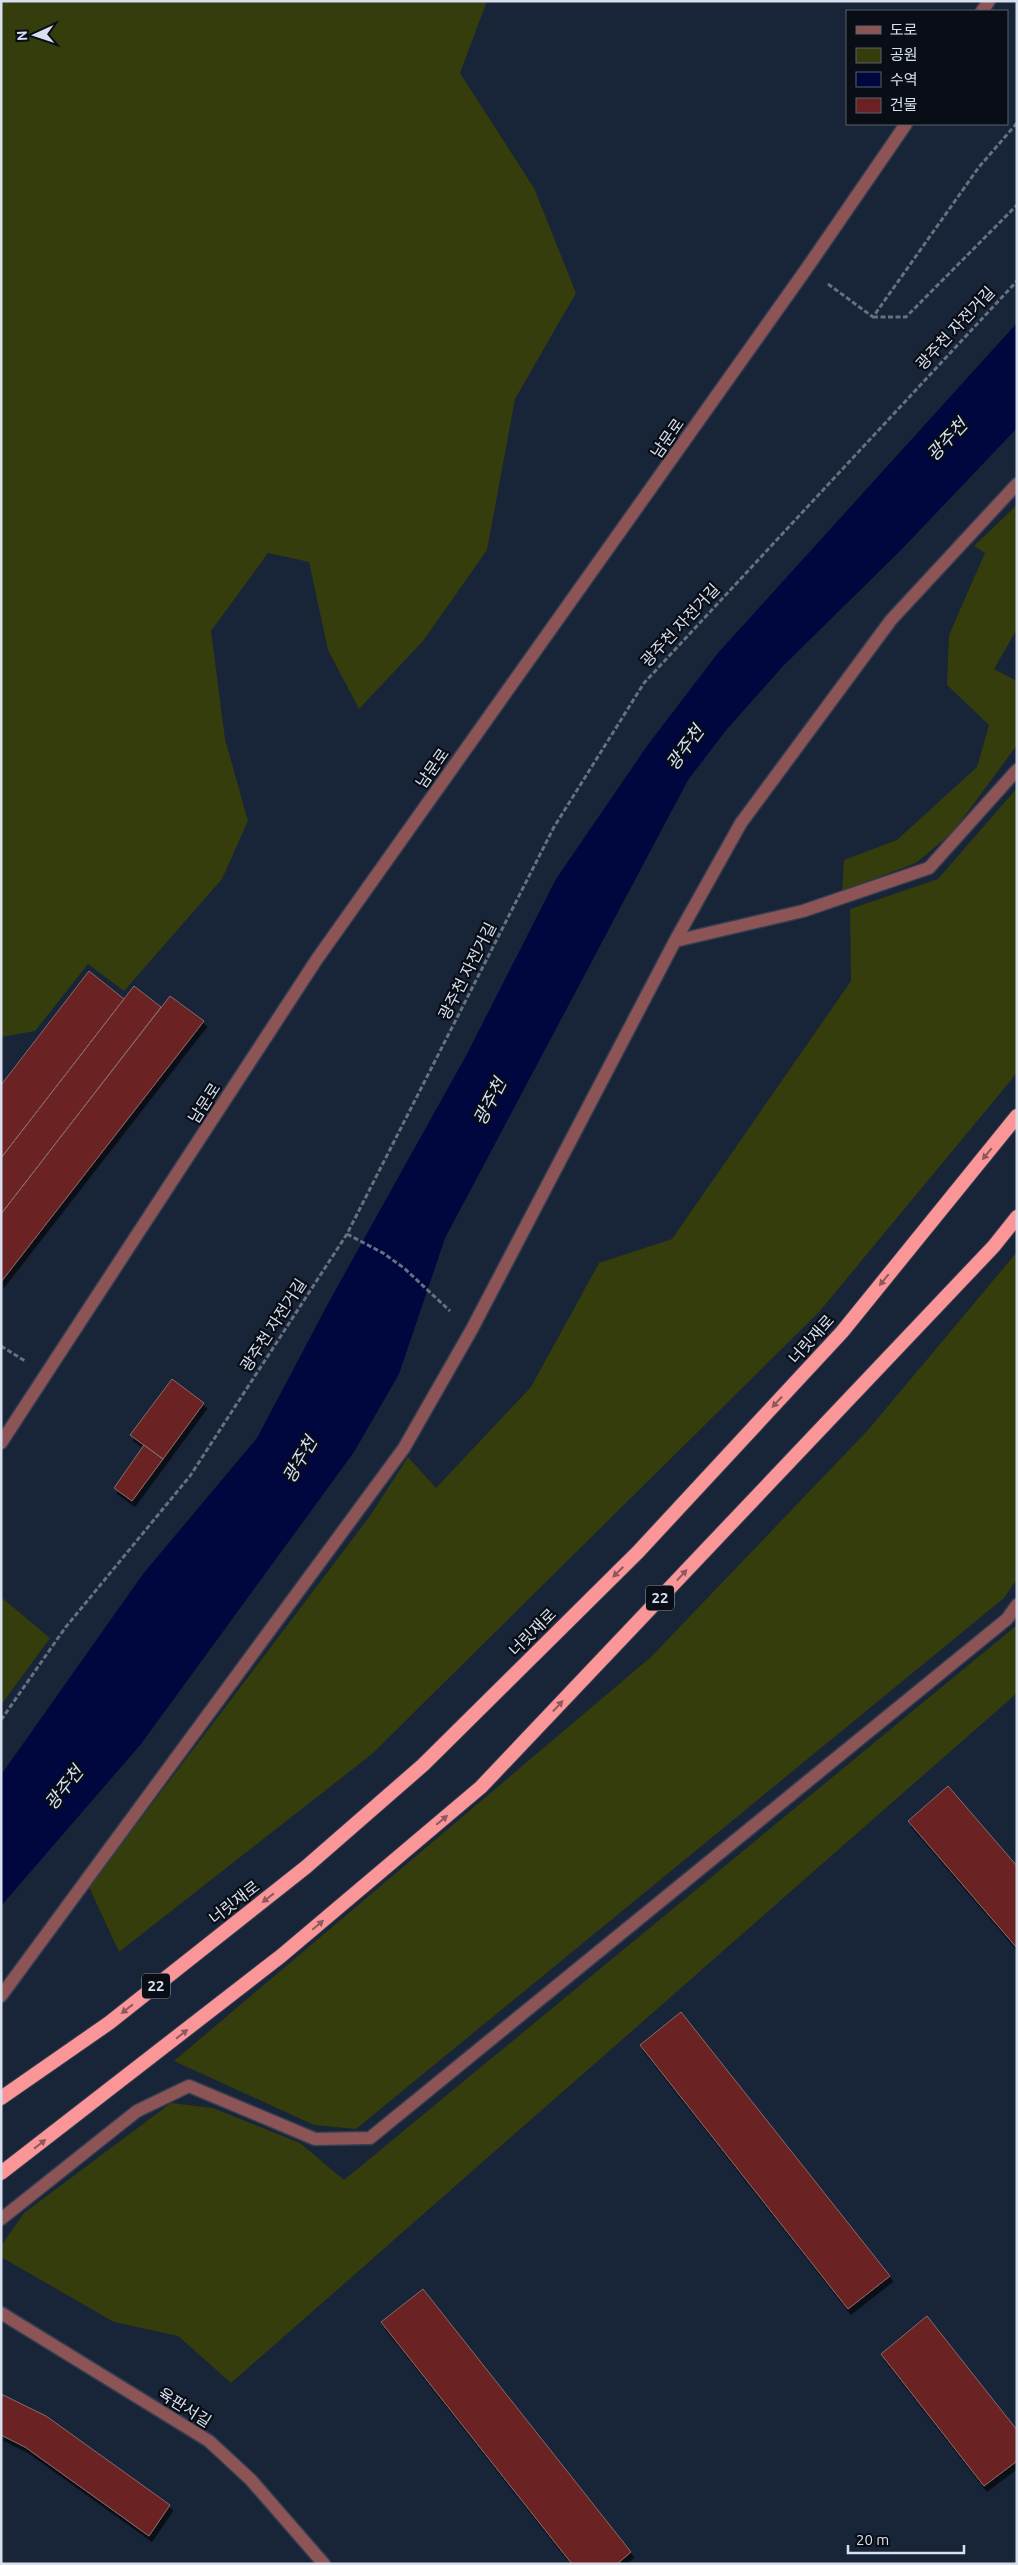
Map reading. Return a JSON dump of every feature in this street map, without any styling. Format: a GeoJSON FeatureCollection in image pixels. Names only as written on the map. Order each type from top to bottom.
{"type":"FeatureCollection","features":[{"type":"Feature","properties":{"kind":"highway","name":"너릿재로"},"geometry":{"type":"LineString","coordinates":[[1,2098],[109,2023],[306,1867],[423,1765],[638,1552],[842,1332],[1017,1116]]}},
{"type":"Feature","properties":{"kind":"highway","name":"22"},"geometry":{"type":"LineString","coordinates":[[1,2173],[281,1956],[481,1787],[994,1246],[1017,1217]]}},
{"type":"Feature","properties":{"kind":"street","name":"남문로"},"geometry":{"type":"LineString","coordinates":[[1,1443],[317,959],[807,268],[905,125]]}},
{"type":"Feature","properties":{"kind":"street"},"geometry":{"type":"LineString","coordinates":[[1,1996],[404,1448],[472,1329],[675,941],[741,823],[890,620],[1017,484]]}},
{"type":"Feature","properties":{"kind":"street"},"geometry":{"type":"LineString","coordinates":[[675,941],[803,911],[929,868],[1017,770]]}},
{"type":"Feature","properties":{"kind":"street"},"geometry":{"type":"LineString","coordinates":[[1,2219],[137,2111],[189,2086],[315,2138],[370,2138],[1007,1619],[1017,1605]]}},
{"type":"Feature","properties":{"kind":"street","name":"육판서길"},"geometry":{"type":"LineString","coordinates":[[1,2313],[209,2441],[252,2480],[324,2564]]}},
{"type":"Feature","properties":{"kind":"path"},"geometry":{"type":"LineString","coordinates":[[873,317],[979,167],[1017,123]]}},
{"type":"Feature","properties":{"kind":"path"},"geometry":{"type":"LineString","coordinates":[[807,268],[873,317],[906,317],[1017,205]]}},
{"type":"Feature","properties":{"kind":"path","name":"광주천 자전거길"},"geometry":{"type":"LineString","coordinates":[[1,1720],[65,1628],[190,1476],[347,1234],[554,827],[644,683],[1017,281]]}},
{"type":"Feature","properties":{"kind":"path"},"geometry":{"type":"LineString","coordinates":[[347,1234],[383,1252],[404,1268],[455,1315]]}},
{"type":"Feature","properties":{"kind":"green space"},"geometry":{"type":"Polygon","coordinates":[[[1,1],[487,1],[460,73],[534,188],[576,293],[515,399],[487,550],[423,641],[359,709],[328,650],[309,562],[268,553],[211,631],[225,739],[248,821],[222,879],[124,991],[88,964],[35,1031],[1,1037],[1,1]]]}},
{"type":"Feature","properties":{"kind":"green space"},"geometry":{"type":"Polygon","coordinates":[[[1017,505],[1017,629],[994,669],[1017,681],[1017,745],[953,832],[916,863],[842,891],[844,860],[897,840],[977,767],[989,725],[947,685],[949,635],[985,553],[974,546],[1017,505]]]}},
{"type":"Feature","properties":{"kind":"green space"},"geometry":{"type":"Polygon","coordinates":[[[1017,788],[1017,1072],[1012,1079],[819,1312],[372,1754],[119,1952],[89,1887],[370,1516],[408,1457],[436,1488],[531,1387],[599,1263],[672,1239],[851,981],[850,909],[938,879],[1017,788]]]}},
{"type":"Feature","properties":{"kind":"green space"},"geometry":{"type":"Polygon","coordinates":[[[1017,1252],[1017,1579],[1004,1598],[356,2129],[314,2125],[174,2061],[651,1657],[868,1430],[1017,1252]]]}},
{"type":"Feature","properties":{"kind":"green space"},"geometry":{"type":"Polygon","coordinates":[[[1,1597],[50,1638],[1,1705],[1,1597]]]}},
{"type":"Feature","properties":{"kind":"green space"},"geometry":{"type":"Polygon","coordinates":[[[1017,1625],[1017,1693],[231,2383],[178,2336],[114,2322],[1,2257],[1,2246],[24,2213],[171,2103],[213,2108],[300,2143],[344,2180],[1017,1625]]]}},
{"type":"Feature","properties":{"kind":"water","name":"광주천"},"geometry":{"type":"Polygon","coordinates":[[[1017,323],[1017,428],[901,550],[784,665],[727,729],[688,780],[445,1238],[399,1374],[354,1452],[141,1744],[1,1906],[1,1775],[143,1574],[257,1438],[330,1300],[467,1054],[556,879],[647,746],[718,653],[1017,323]]]}},
{"type":"Feature","properties":{"kind":"building"},"geometry":{"type":"Polygon","coordinates":[[[89,971],[124,999],[1,1158],[1,1085],[89,971]]]}},
{"type":"Feature","properties":{"kind":"building"},"geometry":{"type":"Polygon","coordinates":[[[134,986],[161,1007],[1,1214],[1,1158],[134,986]]]}},
{"type":"Feature","properties":{"kind":"building"},"geometry":{"type":"Polygon","coordinates":[[[170,996],[204,1021],[1,1282],[1,1214],[170,996]]]}},
{"type":"Feature","properties":{"kind":"building"},"geometry":{"type":"Polygon","coordinates":[[[172,1379],[204,1403],[163,1459],[130,1435],[172,1379]]]}},
{"type":"Feature","properties":{"kind":"building"},"geometry":{"type":"Polygon","coordinates":[[[144,1445],[163,1459],[132,1501],[114,1488],[144,1445]]]}},
{"type":"Feature","properties":{"kind":"building"},"geometry":{"type":"Polygon","coordinates":[[[948,1786],[1017,1866],[1017,1948],[908,1821],[948,1786]]]}},
{"type":"Feature","properties":{"kind":"building"},"geometry":{"type":"Polygon","coordinates":[[[681,2012],[890,2276],[848,2309],[640,2045],[681,2012]]]}},
{"type":"Feature","properties":{"kind":"building"},"geometry":{"type":"Polygon","coordinates":[[[423,2289],[631,2552],[617,2564],[572,2564],[381,2322],[423,2289]]]}},
{"type":"Feature","properties":{"kind":"building"},"geometry":{"type":"Polygon","coordinates":[[[927,2316],[1017,2430],[1017,2461],[984,2486],[881,2354],[927,2316]]]}},
{"type":"Feature","properties":{"kind":"building"},"geometry":{"type":"Polygon","coordinates":[[[1,2394],[46,2416],[170,2505],[149,2536],[25,2447],[1,2435],[1,2394]]]}}]}
